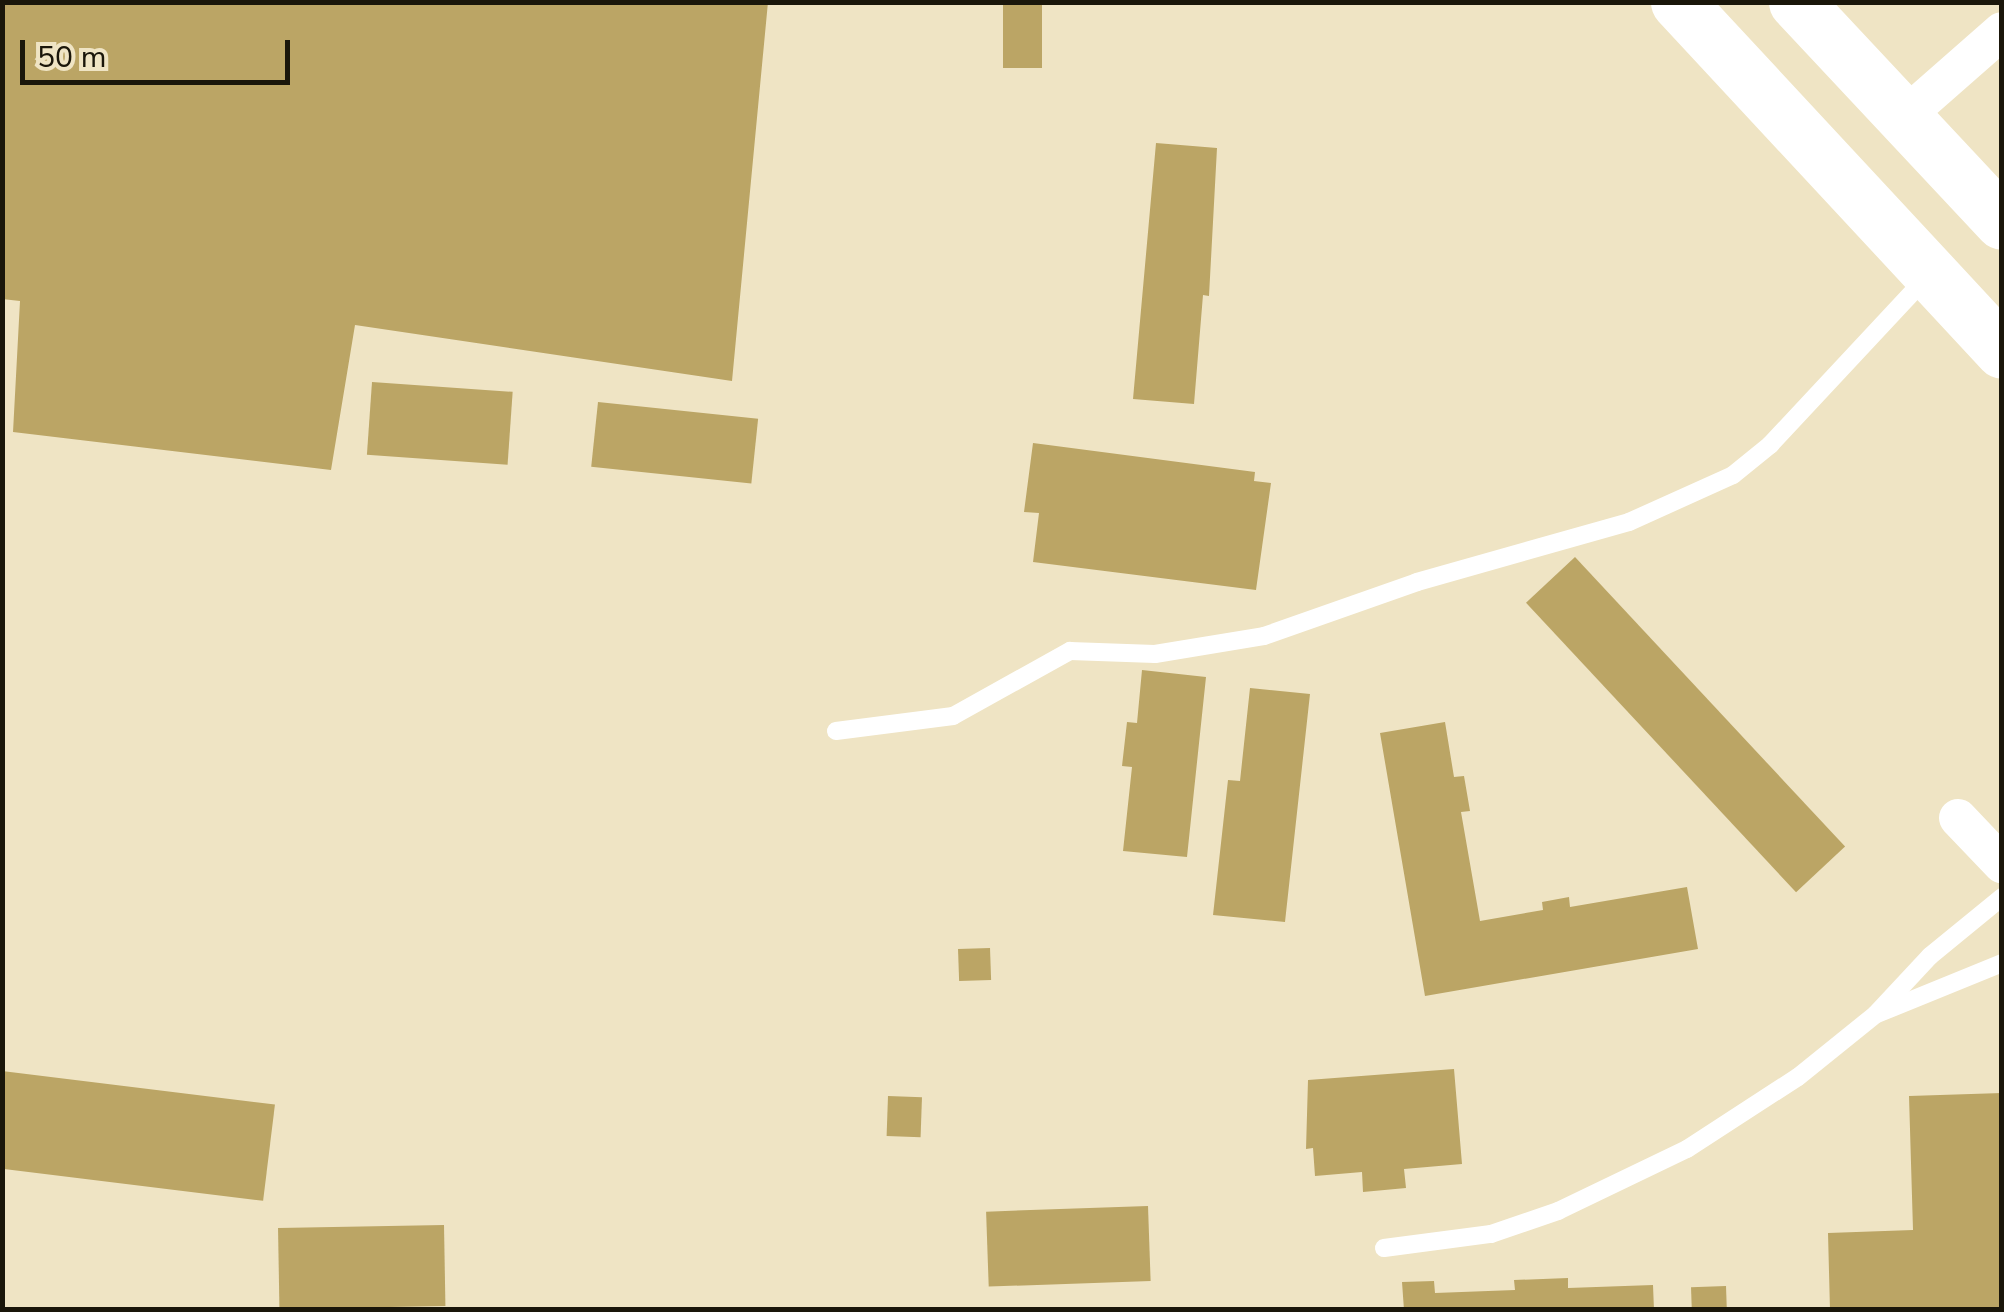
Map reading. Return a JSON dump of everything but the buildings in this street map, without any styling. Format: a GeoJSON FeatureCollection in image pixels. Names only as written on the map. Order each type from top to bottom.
{"type":"FeatureCollection","features":[{"type":"Feature","properties":{"kind":"highway"},"geometry":{"type":"LineString","coordinates":[[1678,2],[2002,350]]}},
{"type":"Feature","properties":{"kind":"highway"},"geometry":{"type":"LineString","coordinates":[[1796,2],[2002,222]]}},
{"type":"Feature","properties":{"kind":"highway"},"geometry":{"type":"LineString","coordinates":[[1914,258],[1963,181]]}},
{"type":"Feature","properties":{"kind":"street"},"geometry":{"type":"LineString","coordinates":[[1904,117],[2002,30]]}},
{"type":"Feature","properties":{"kind":"street"},"geometry":{"type":"LineString","coordinates":[[1958,818],[2002,864]]}},
{"type":"Feature","properties":{"kind":"lane"},"geometry":{"type":"LineString","coordinates":[[836,731],[953,716],[1070,652],[1186,652],[1264,636],[1418,582],[1629,522],[1732,475],[1770,445],[1914,258]]}},
{"type":"Feature","properties":{"kind":"lane"},"geometry":{"type":"LineString","coordinates":[[1384,1248],[1490,1234],[1624,1182],[1748,1112],[1876,1014],[1930,956],[2002,897]]}},
{"type":"Feature","properties":{"kind":"lane"},"geometry":{"type":"LineString","coordinates":[[1876,1014],[2002,963]]}}]}
